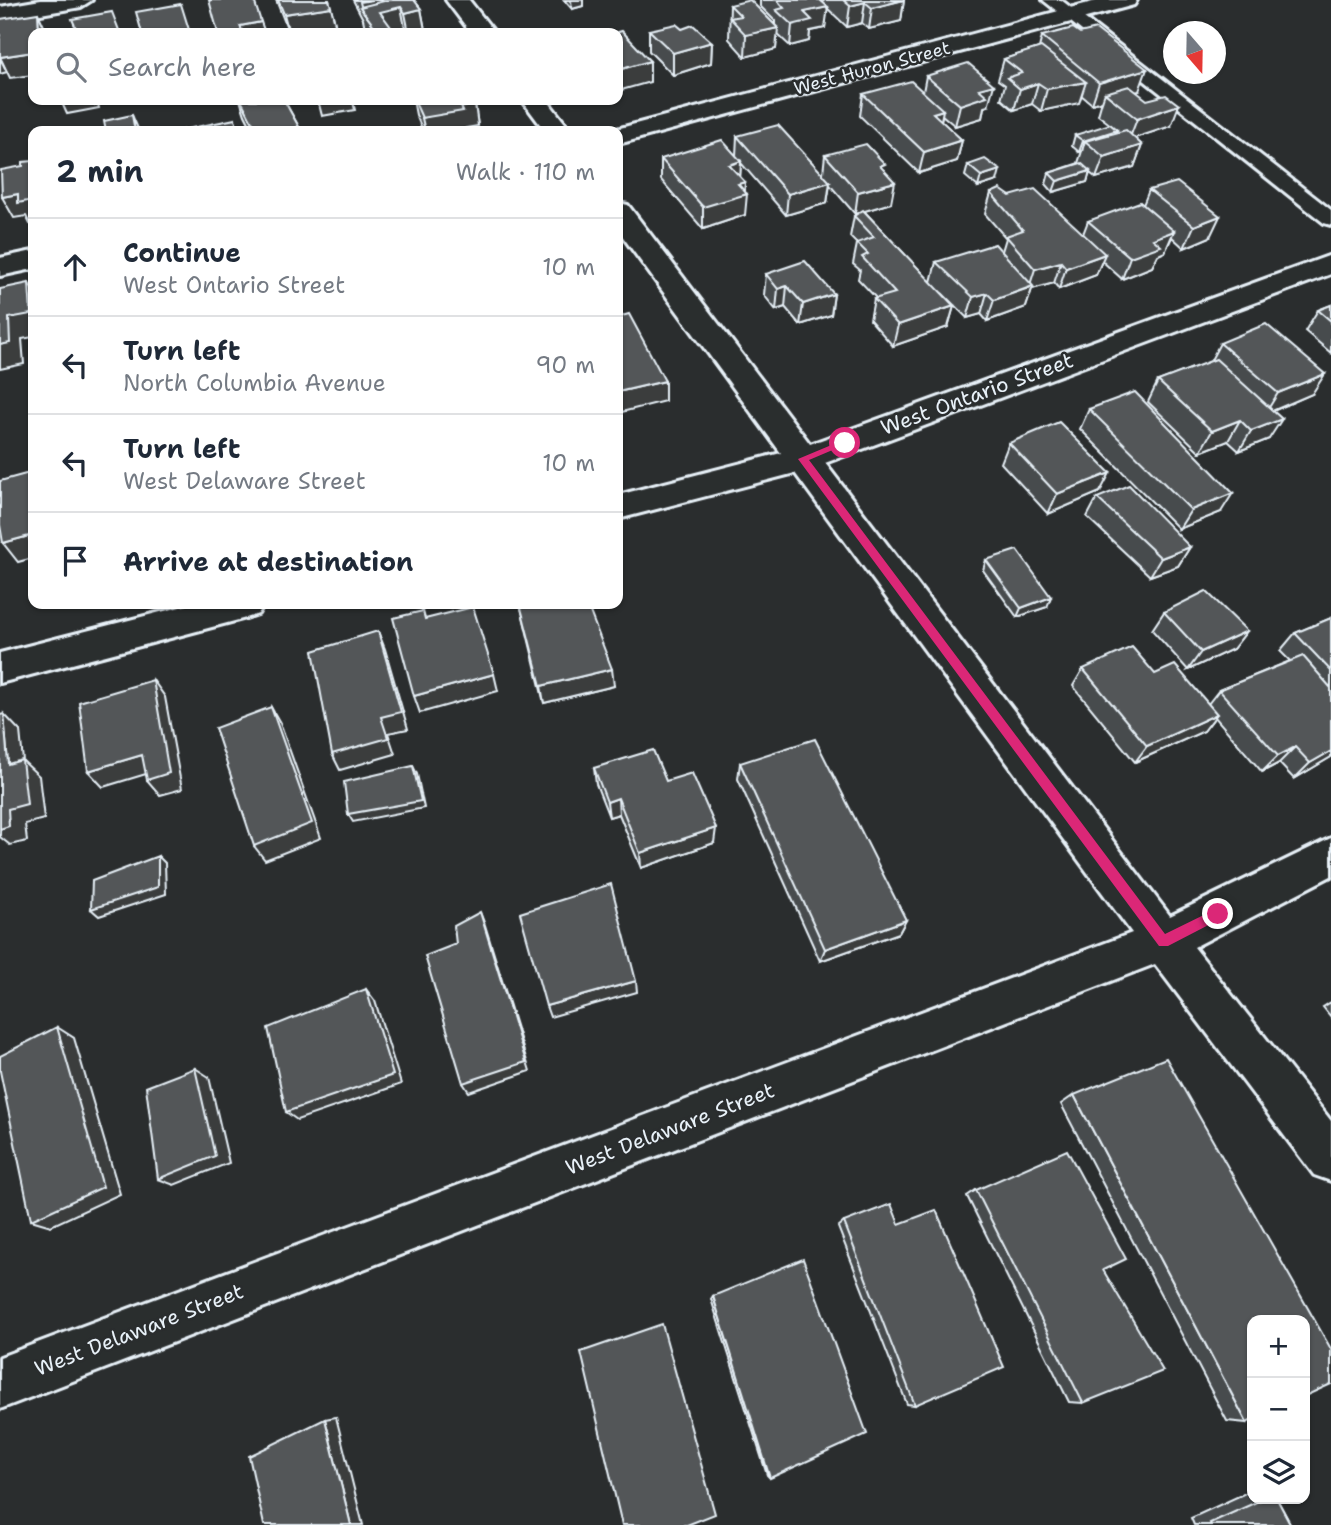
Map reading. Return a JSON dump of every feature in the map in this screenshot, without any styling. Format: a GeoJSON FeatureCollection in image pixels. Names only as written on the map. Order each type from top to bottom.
{"type":"FeatureCollection","features":[{"type":"Feature","properties":{"kind":"street"},"geometry":{"type":"LineString","coordinates":[[0,14],[81,0]]}},
{"type":"Feature","properties":{"kind":"street"},"geometry":{"type":"LineString","coordinates":[[457,0],[479,28]]}},
{"type":"Feature","properties":{"kind":"street","name":"West Huron Street"},"geometry":{"type":"LineString","coordinates":[[623,135],[1061,7],[1126,0]]}},
{"type":"Feature","properties":{"kind":"street"},"geometry":{"type":"LineString","coordinates":[[538,105],[554,126]]}},
{"type":"Feature","properties":{"kind":"street"},"geometry":{"type":"LineString","coordinates":[[623,218],[1163,941],[1331,1158]]}},
{"type":"Feature","properties":{"kind":"street"},"geometry":{"type":"LineString","coordinates":[[0,267],[28,261]]}},
{"type":"Feature","properties":{"kind":"street","name":"West Ontario Street"},"geometry":{"type":"LineString","coordinates":[[623,506],[803,459],[1331,264]]}},
{"type":"Feature","properties":{"kind":"street"},"geometry":{"type":"LineString","coordinates":[[0,668],[227,609]]}},
{"type":"Feature","properties":{"kind":"street","name":"West Delaware Street"},"geometry":{"type":"LineString","coordinates":[[0,1383],[1163,941],[1331,856]]}},
{"type":"Feature","properties":{"kind":"lane"},"geometry":{"type":"LineString","coordinates":[[1061,7],[1331,219]]}},
{"type":"Feature","properties":{"kind":"building"},"geometry":{"type":"Polygon","coordinates":[[[209,0],[254,0],[261,22],[240,26],[241,28],[217,28],[209,0]]]}},
{"type":"Feature","properties":{"kind":"building"},"geometry":{"type":"Polygon","coordinates":[[[278,0],[329,0],[331,7],[284,14],[278,0]]]}},
{"type":"Feature","properties":{"kind":"building"},"geometry":{"type":"Polygon","coordinates":[[[388,0],[414,0],[421,9],[405,13],[401,7],[380,12],[391,27],[376,28],[360,7],[388,0]]]}},
{"type":"Feature","properties":{"kind":"building"},"geometry":{"type":"Polygon","coordinates":[[[750,0],[778,28],[746,35],[730,18],[741,16],[730,5],[750,0]]]}},
{"type":"Feature","properties":{"kind":"building"},"geometry":{"type":"Polygon","coordinates":[[[777,0],[820,0],[828,7],[804,12],[812,20],[792,25],[776,10],[784,8],[777,0]]]}},
{"type":"Feature","properties":{"kind":"building"},"geometry":{"type":"Polygon","coordinates":[[[843,0],[903,0],[872,8],[865,2],[850,6],[843,0]]]}},
{"type":"Feature","properties":{"kind":"building"},"geometry":{"type":"Polygon","coordinates":[[[181,4],[188,28],[141,28],[136,12],[181,4]]]}},
{"type":"Feature","properties":{"kind":"building"},"geometry":{"type":"Polygon","coordinates":[[[112,12],[118,28],[76,28],[72,19],[112,12]]]}},
{"type":"Feature","properties":{"kind":"building"},"geometry":{"type":"Polygon","coordinates":[[[38,13],[39,28],[28,28],[28,53],[0,57],[0,19],[38,13]]]}},
{"type":"Feature","properties":{"kind":"building"},"geometry":{"type":"Polygon","coordinates":[[[676,24],[682,29],[693,25],[712,42],[673,53],[649,30],[676,24]]]}},
{"type":"Feature","properties":{"kind":"building"},"geometry":{"type":"Polygon","coordinates":[[[1073,28],[1080,33],[1096,29],[1147,69],[1099,83],[1042,36],[1073,28]]]}},
{"type":"Feature","properties":{"kind":"building"},"geometry":{"type":"Polygon","coordinates":[[[623,32],[650,61],[623,69],[623,32]]]}},
{"type":"Feature","properties":{"kind":"building"},"geometry":{"type":"Polygon","coordinates":[[[1041,47],[1086,82],[1047,89],[1038,83],[1020,89],[1007,78],[1022,73],[1004,59],[1041,47]]]}},
{"type":"Feature","properties":{"kind":"building"},"geometry":{"type":"Polygon","coordinates":[[[968,63],[994,85],[979,89],[987,96],[960,105],[926,76],[968,63]]]}},
{"type":"Feature","properties":{"kind":"building"},"geometry":{"type":"Polygon","coordinates":[[[911,81],[943,110],[933,113],[962,140],[924,152],[863,94],[911,81]]]}},
{"type":"Feature","properties":{"kind":"building"},"geometry":{"type":"Polygon","coordinates":[[[1129,86],[1147,100],[1166,95],[1179,105],[1137,119],[1105,93],[1129,86]]]}},
{"type":"Feature","properties":{"kind":"building"},"geometry":{"type":"Polygon","coordinates":[[[244,105],[287,105],[298,126],[254,126],[244,105]]]}},
{"type":"Feature","properties":{"kind":"building"},"geometry":{"type":"Polygon","coordinates":[[[416,105],[470,105],[461,107],[463,111],[422,118],[416,105]]]}},
{"type":"Feature","properties":{"kind":"building"},"geometry":{"type":"Polygon","coordinates":[[[132,115],[134,126],[105,126],[104,121],[132,115]]]}},
{"type":"Feature","properties":{"kind":"building"},"geometry":{"type":"Polygon","coordinates":[[[235,119],[237,126],[201,126],[235,119]]]}},
{"type":"Feature","properties":{"kind":"building"},"geometry":{"type":"Polygon","coordinates":[[[1110,124],[1117,130],[1083,141],[1075,135],[1110,124]]]}},
{"type":"Feature","properties":{"kind":"building"},"geometry":{"type":"Polygon","coordinates":[[[778,125],[830,182],[788,194],[737,136],[778,125]]]}},
{"type":"Feature","properties":{"kind":"building"},"geometry":{"type":"Polygon","coordinates":[[[1126,130],[1142,145],[1104,157],[1085,141],[1126,130]]]}},
{"type":"Feature","properties":{"kind":"building"},"geometry":{"type":"Polygon","coordinates":[[[722,140],[741,161],[729,165],[745,182],[738,184],[747,194],[703,207],[661,159],[722,140]]]}},
{"type":"Feature","properties":{"kind":"building"},"geometry":{"type":"Polygon","coordinates":[[[866,144],[885,164],[880,166],[895,182],[858,192],[825,155],[866,144]]]}},
{"type":"Feature","properties":{"kind":"building"},"geometry":{"type":"Polygon","coordinates":[[[985,159],[1000,170],[981,176],[968,165],[985,159]]]}},
{"type":"Feature","properties":{"kind":"building"},"geometry":{"type":"Polygon","coordinates":[[[23,162],[28,162],[28,201],[18,203],[18,194],[2,197],[1,170],[23,166],[23,162]]]}},
{"type":"Feature","properties":{"kind":"building"},"geometry":{"type":"Polygon","coordinates":[[[1081,163],[1090,171],[1057,181],[1049,173],[1081,163]]]}},
{"type":"Feature","properties":{"kind":"building"},"geometry":{"type":"Polygon","coordinates":[[[1177,182],[1220,216],[1194,226],[1149,190],[1177,182]]]}},
{"type":"Feature","properties":{"kind":"building"},"geometry":{"type":"Polygon","coordinates":[[[1000,189],[1010,196],[1035,189],[1105,254],[1066,268],[1061,262],[1035,269],[1006,236],[1023,230],[991,193],[1000,189]]]}},
{"type":"Feature","properties":{"kind":"building"},"geometry":{"type":"Polygon","coordinates":[[[1140,202],[1174,231],[1153,239],[1161,246],[1130,257],[1088,221],[1140,202]]]}},
{"type":"Feature","properties":{"kind":"building"},"geometry":{"type":"Polygon","coordinates":[[[863,210],[954,306],[898,325],[874,299],[895,293],[862,257],[868,254],[857,243],[874,237],[854,216],[863,210]]]}},
{"type":"Feature","properties":{"kind":"building"},"geometry":{"type":"Polygon","coordinates":[[[995,244],[1033,286],[994,300],[987,293],[973,297],[936,262],[995,244]]]}},
{"type":"Feature","properties":{"kind":"building"},"geometry":{"type":"Polygon","coordinates":[[[805,261],[834,294],[803,304],[787,286],[778,289],[766,274],[805,261]]]}},
{"type":"Feature","properties":{"kind":"building"},"geometry":{"type":"Polygon","coordinates":[[[28,283],[28,315],[9,318],[10,343],[0,345],[0,289],[28,283]]]}},
{"type":"Feature","properties":{"kind":"building"},"geometry":{"type":"Polygon","coordinates":[[[1331,305],[1331,321],[1318,310],[1331,305]]]}},
{"type":"Feature","properties":{"kind":"building"},"geometry":{"type":"Polygon","coordinates":[[[629,314],[665,381],[623,391],[623,316],[629,314]]]}},
{"type":"Feature","properties":{"kind":"building"},"geometry":{"type":"Polygon","coordinates":[[[1266,324],[1325,374],[1278,393],[1220,343],[1266,324]]]}},
{"type":"Feature","properties":{"kind":"building"},"geometry":{"type":"Polygon","coordinates":[[[1216,359],[1282,419],[1251,431],[1240,420],[1212,431],[1158,381],[1216,359]]]}},
{"type":"Feature","properties":{"kind":"building"},"geometry":{"type":"Polygon","coordinates":[[[1135,392],[1233,493],[1191,510],[1089,409],[1135,392]]]}},
{"type":"Feature","properties":{"kind":"building"},"geometry":{"type":"Polygon","coordinates":[[[1059,422],[1110,473],[1057,494],[1009,443],[1059,422]]]}},
{"type":"Feature","properties":{"kind":"building"},"geometry":{"type":"Polygon","coordinates":[[[28,473],[28,536],[3,543],[0,525],[0,481],[28,473]]]}},
{"type":"Feature","properties":{"kind":"building"},"geometry":{"type":"Polygon","coordinates":[[[1129,485],[1190,547],[1161,558],[1097,498],[1129,485]]]}},
{"type":"Feature","properties":{"kind":"building"},"geometry":{"type":"Polygon","coordinates":[[[1017,550],[1051,597],[1021,608],[986,560],[1017,550]]]}},
{"type":"Feature","properties":{"kind":"building"},"geometry":{"type":"Polygon","coordinates":[[[1206,591],[1247,631],[1201,652],[1164,612],[1206,591]]]}},
{"type":"Feature","properties":{"kind":"building"},"geometry":{"type":"Polygon","coordinates":[[[474,609],[494,674],[414,696],[393,618],[423,611],[425,619],[474,609]]]}},
{"type":"Feature","properties":{"kind":"building"},"geometry":{"type":"Polygon","coordinates":[[[521,609],[589,609],[612,669],[541,686],[521,609]]]}},
{"type":"Feature","properties":{"kind":"building"},"geometry":{"type":"Polygon","coordinates":[[[1331,618],[1331,671],[1295,633],[1331,618]]]}},
{"type":"Feature","properties":{"kind":"building"},"geometry":{"type":"Polygon","coordinates":[[[378,631],[401,712],[381,717],[388,738],[332,754],[313,651],[378,631]]]}},
{"type":"Feature","properties":{"kind":"building"},"geometry":{"type":"Polygon","coordinates":[[[1132,647],[1155,674],[1175,665],[1217,714],[1147,746],[1083,669],[1132,647]]]}},
{"type":"Feature","properties":{"kind":"building"},"geometry":{"type":"Polygon","coordinates":[[[1303,656],[1331,688],[1331,751],[1310,763],[1295,747],[1278,756],[1219,690],[1303,656]]]}},
{"type":"Feature","properties":{"kind":"building"},"geometry":{"type":"Polygon","coordinates":[[[153,680],[169,773],[147,780],[142,755],[88,771],[79,702],[153,680]]]}},
{"type":"Feature","properties":{"kind":"building"},"geometry":{"type":"Polygon","coordinates":[[[271,707],[312,823],[254,846],[215,728],[271,707]]]}},
{"type":"Feature","properties":{"kind":"building"},"geometry":{"type":"Polygon","coordinates":[[[4,714],[8,764],[22,760],[27,804],[8,809],[9,826],[0,829],[0,715],[4,714]]]}},
{"type":"Feature","properties":{"kind":"building"},"geometry":{"type":"Polygon","coordinates":[[[815,739],[906,920],[825,949],[740,763],[815,739]]]}},
{"type":"Feature","properties":{"kind":"building"},"geometry":{"type":"Polygon","coordinates":[[[653,750],[666,781],[692,773],[716,828],[640,853],[618,798],[607,802],[594,768],[653,750]]]}},
{"type":"Feature","properties":{"kind":"building"},"geometry":{"type":"Polygon","coordinates":[[[413,766],[421,801],[348,814],[344,782],[413,766]]]}},
{"type":"Feature","properties":{"kind":"building"},"geometry":{"type":"Polygon","coordinates":[[[158,856],[158,887],[91,909],[92,881],[158,856]]]}},
{"type":"Feature","properties":{"kind":"building"},"geometry":{"type":"Polygon","coordinates":[[[611,884],[636,981],[546,1006],[520,913],[611,884]]]}},
{"type":"Feature","properties":{"kind":"building"},"geometry":{"type":"Polygon","coordinates":[[[480,912],[526,1062],[463,1083],[425,956],[456,944],[454,926],[480,912]]]}},
{"type":"Feature","properties":{"kind":"building"},"geometry":{"type":"Polygon","coordinates":[[[366,989],[393,1075],[286,1112],[268,1028],[366,989]]]}},
{"type":"Feature","properties":{"kind":"building"},"geometry":{"type":"Polygon","coordinates":[[[57,1027],[103,1187],[31,1220],[0,1071],[0,1056],[57,1027]]]}},
{"type":"Feature","properties":{"kind":"building"},"geometry":{"type":"Polygon","coordinates":[[[1166,1058],[1331,1349],[1331,1384],[1310,1394],[1310,1315],[1247,1315],[1247,1423],[1074,1095],[1166,1058]]]}},
{"type":"Feature","properties":{"kind":"building"},"geometry":{"type":"Polygon","coordinates":[[[195,1068],[215,1156],[158,1179],[146,1087],[195,1068]]]}},
{"type":"Feature","properties":{"kind":"building"},"geometry":{"type":"Polygon","coordinates":[[[1067,1150],[1126,1259],[1103,1270],[1163,1371],[1083,1403],[976,1190],[1067,1150]]]}},
{"type":"Feature","properties":{"kind":"building"},"geometry":{"type":"Polygon","coordinates":[[[891,1204],[899,1224],[936,1210],[1004,1367],[915,1405],[844,1222],[891,1204]]]}},
{"type":"Feature","properties":{"kind":"building"},"geometry":{"type":"Polygon","coordinates":[[[803,1259],[867,1434],[770,1478],[713,1296],[803,1259]]]}},
{"type":"Feature","properties":{"kind":"building"},"geometry":{"type":"Polygon","coordinates":[[[662,1324],[715,1514],[687,1525],[622,1525],[581,1352],[662,1324]]]}},
{"type":"Feature","properties":{"kind":"building"},"geometry":{"type":"Polygon","coordinates":[[[325,1419],[351,1525],[264,1525],[249,1456],[325,1419]]]}},
{"type":"Feature","properties":{"kind":"building"},"geometry":{"type":"Polygon","coordinates":[[[1252,1504],[1280,1504],[1291,1525],[1211,1525],[1210,1523],[1252,1504]]]}},
{"type":"Feature","properties":{"kind":"route"},"geometry":{"type":"LineString","coordinates":[[845,443],[803,459],[1163,941],[1218,914]]}}]}
